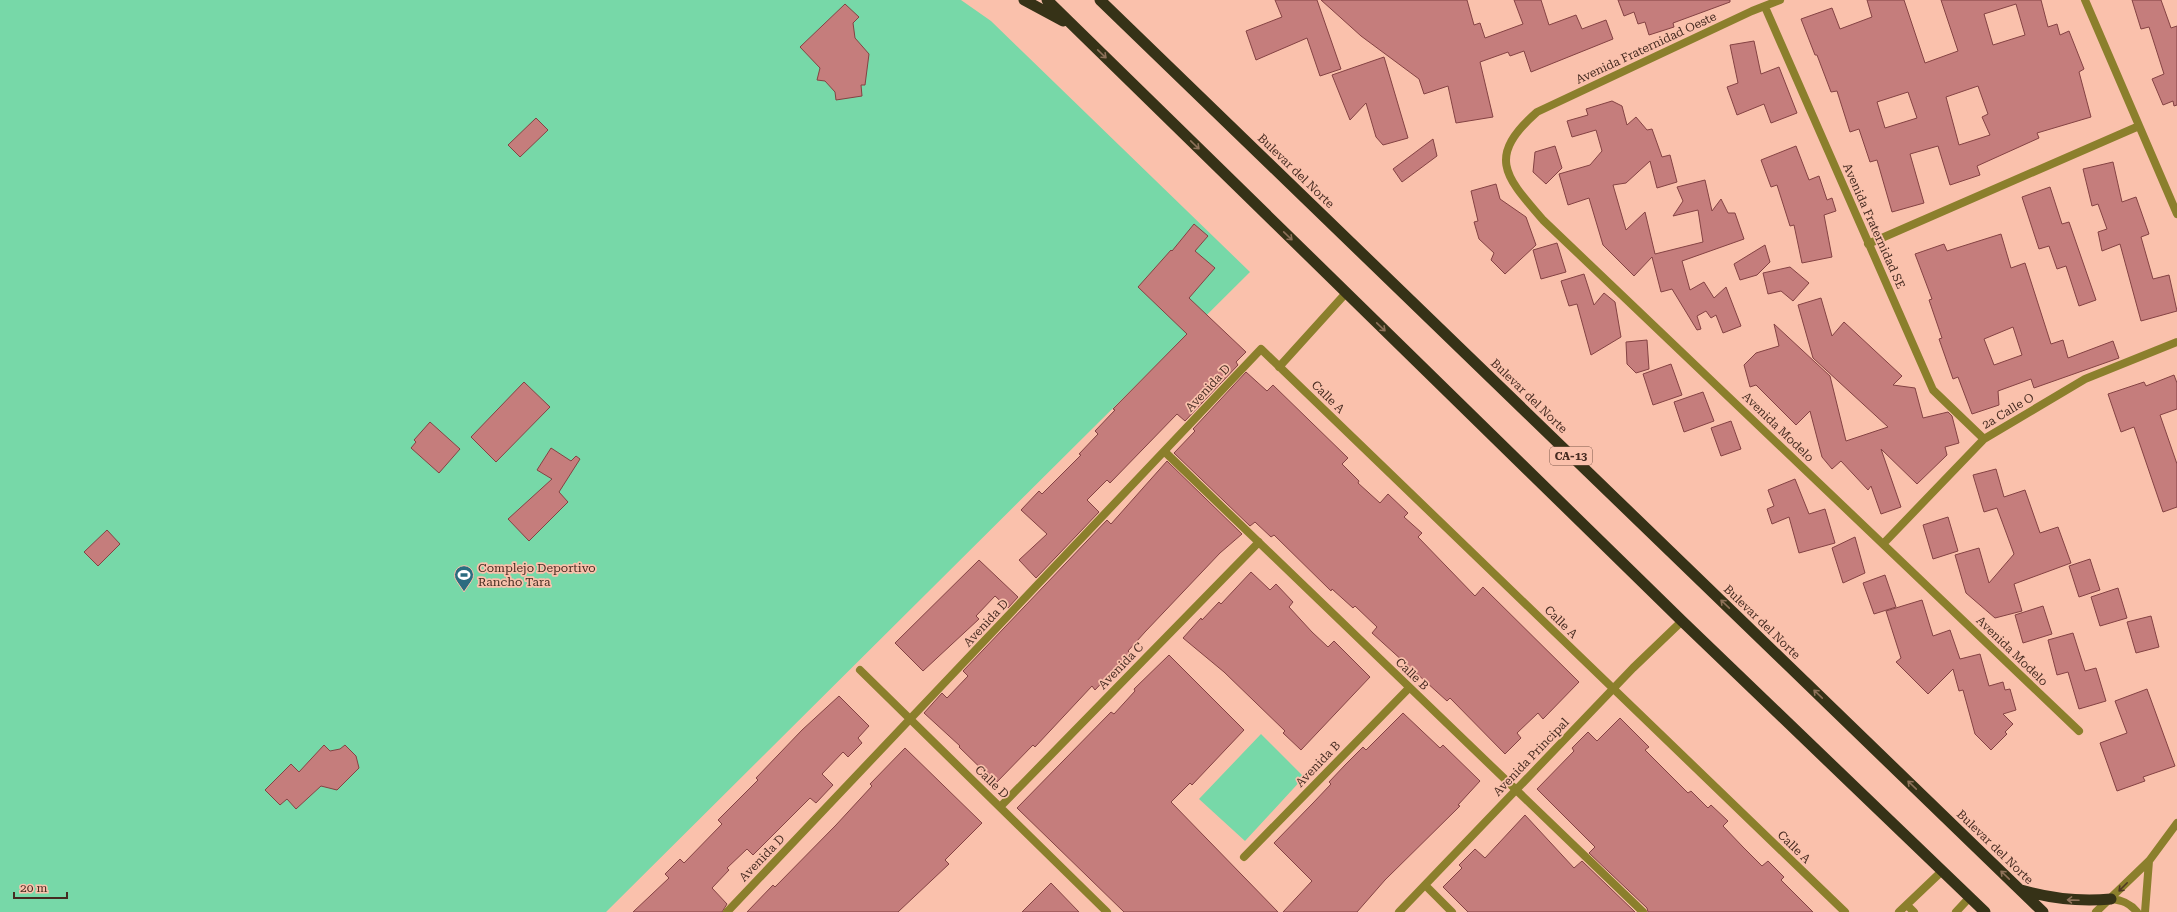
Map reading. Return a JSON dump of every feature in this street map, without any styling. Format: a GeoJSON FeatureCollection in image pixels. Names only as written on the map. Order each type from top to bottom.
{"type":"FeatureCollection","features":[{"type":"Feature","properties":{"kind":"highway"},"geometry":{"type":"LineString","coordinates":[[1024,0],[1074,26]]}},
{"type":"Feature","properties":{"kind":"highway"},"geometry":{"type":"LineString","coordinates":[[1046,0],[1682,621],[1941,872],[1985,912]]}},
{"type":"Feature","properties":{"kind":"highway","name":"Bulevar del Norte"},"geometry":{"type":"LineString","coordinates":[[1100,0],[2043,912]]}},
{"type":"Feature","properties":{"kind":"highway"},"geometry":{"type":"LineString","coordinates":[[2020,890],[2064,900],[2094,901],[2112,898]]}},
{"type":"Feature","properties":{"kind":"street","name":"Avenida Fraternidad Oeste"},"geometry":{"type":"LineString","coordinates":[[1524,124],[1537,112],[1752,11],[1780,0]]}},
{"type":"Feature","properties":{"kind":"street"},"geometry":{"type":"LineString","coordinates":[[2085,0],[2177,214]]}},
{"type":"Feature","properties":{"kind":"street","name":"Avenida Fraternidad SE"},"geometry":{"type":"LineString","coordinates":[[1765,7],[1933,390],[1984,439]]}},
{"type":"Feature","properties":{"kind":"street","name":"Avenida Modelo"},"geometry":{"type":"LineString","coordinates":[[1524,124],[1509,143],[1506,166],[1515,188],[1543,220],[2079,731]]}},
{"type":"Feature","properties":{"kind":"street"},"geometry":{"type":"LineString","coordinates":[[1868,244],[2139,126]]}},
{"type":"Feature","properties":{"kind":"street"},"geometry":{"type":"LineString","coordinates":[[1279,367],[1346,293]]}},
{"type":"Feature","properties":{"kind":"street","name":"2a Calle O"},"geometry":{"type":"LineString","coordinates":[[1883,544],[1984,439],[2085,379],[2177,342]]}},
{"type":"Feature","properties":{"kind":"street","name":"Calle A"},"geometry":{"type":"LineString","coordinates":[[1261,349],[1845,912]]}},
{"type":"Feature","properties":{"kind":"street","name":"Avenida D"},"geometry":{"type":"LineString","coordinates":[[727,912],[911,720],[1261,349]]}},
{"type":"Feature","properties":{"kind":"street","name":"Calle B"},"geometry":{"type":"LineString","coordinates":[[1165,452],[1643,912]]}},
{"type":"Feature","properties":{"kind":"street","name":"Avenida C"},"geometry":{"type":"LineString","coordinates":[[1000,806],[1259,542]]}},
{"type":"Feature","properties":{"kind":"street","name":"Avenida Principal"},"geometry":{"type":"LineString","coordinates":[[1399,912],[1613,689],[1682,621]]}},
{"type":"Feature","properties":{"kind":"street","name":"Calle D"},"geometry":{"type":"LineString","coordinates":[[860,670],[1108,912]]}},
{"type":"Feature","properties":{"kind":"street","name":"Avenida B"},"geometry":{"type":"LineString","coordinates":[[1244,857],[1410,688]]}},
{"type":"Feature","properties":{"kind":"street"},"geometry":{"type":"LineString","coordinates":[[2096,912],[2149,861],[2177,823]]}},
{"type":"Feature","properties":{"kind":"street"},"geometry":{"type":"LineString","coordinates":[[2145,912],[2149,861]]}},
{"type":"Feature","properties":{"kind":"street"},"geometry":{"type":"LineString","coordinates":[[1899,912],[1941,872]]}},
{"type":"Feature","properties":{"kind":"street"},"geometry":{"type":"LineString","coordinates":[[1425,885],[1452,912]]}},
{"type":"Feature","properties":{"kind":"street"},"geometry":{"type":"LineString","coordinates":[[1956,912],[1969,898]]}},
{"type":"Feature","properties":{"kind":"street"},"geometry":{"type":"LineString","coordinates":[[2112,898],[2122,900],[2132,906],[2137,912]]}},
{"type":"Feature","properties":{"kind":"street"},"geometry":{"type":"LineString","coordinates":[[1907,905],[1914,912]]}},
{"type":"Feature","properties":{"kind":"green space","name":"Complejo Deportivo Rancho Tara"},"geometry":{"type":"Polygon","coordinates":[[[0,0],[961,0],[991,21],[1250,272],[606,912],[0,912],[0,0]]]}},
{"type":"Feature","properties":{"kind":"green space"},"geometry":{"type":"Polygon","coordinates":[[[1261,734],[1304,777],[1245,841],[1199,799],[1261,734]]]}},
{"type":"Feature","properties":{"kind":"building"},"geometry":{"type":"Polygon","coordinates":[[[1275,0],[1317,0],[1341,69],[1320,76],[1307,38],[1256,60],[1246,31],[1282,17],[1275,0]]]}},
{"type":"Feature","properties":{"kind":"building"},"geometry":{"type":"Polygon","coordinates":[[[1321,0],[1467,0],[1474,25],[1480,23],[1485,38],[1523,24],[1514,0],[1541,0],[1549,25],[1576,15],[1582,29],[1606,20],[1613,39],[1531,72],[1524,51],[1510,56],[1508,52],[1480,62],[1493,117],[1456,123],[1448,86],[1424,94],[1419,79],[1361,36],[1321,0]]]}},
{"type":"Feature","properties":{"kind":"building"},"geometry":{"type":"Polygon","coordinates":[[[1618,0],[1730,0],[1730,2],[1673,23],[1674,27],[1649,35],[1645,22],[1638,24],[1634,12],[1624,16],[1618,0]]]}},
{"type":"Feature","properties":{"kind":"building"},"geometry":{"type":"Polygon","coordinates":[[[1867,0],[1904,0],[1925,63],[1958,51],[1941,0],[2041,0],[2048,27],[2057,24],[2060,35],[2069,31],[2084,69],[2079,72],[2091,117],[2037,133],[2039,138],[1977,166],[1980,175],[1950,185],[1938,146],[1910,154],[1924,203],[1892,212],[1877,160],[1870,162],[1859,129],[1850,132],[1837,91],[1831,92],[1801,19],[1832,8],[1840,29],[1872,17],[1867,0]],[[2016,4],[1984,14],[1993,45],[2025,35],[2016,4]],[[1978,86],[1946,97],[1959,145],[1990,135],[1982,117],[1988,114],[1978,86]],[[1908,92],[1877,102],[1885,128],[1917,118],[1908,92]]]}},
{"type":"Feature","properties":{"kind":"building"},"geometry":{"type":"Polygon","coordinates":[[[2132,0],[2161,0],[2171,28],[2177,26],[2177,105],[2174,106],[2173,101],[2163,105],[2152,79],[2164,74],[2149,27],[2141,29],[2132,0]]]}},
{"type":"Feature","properties":{"kind":"building"},"geometry":{"type":"Polygon","coordinates":[[[845,4],[859,17],[853,23],[855,38],[869,54],[865,85],[861,85],[862,96],[836,100],[835,92],[825,81],[817,80],[820,68],[800,47],[845,4]]]}},
{"type":"Feature","properties":{"kind":"building"},"geometry":{"type":"Polygon","coordinates":[[[1754,41],[1761,74],[1779,67],[1797,113],[1771,123],[1764,104],[1737,115],[1727,87],[1738,83],[1730,45],[1754,41]]]}},
{"type":"Feature","properties":{"kind":"building"},"geometry":{"type":"Polygon","coordinates":[[[1384,57],[1408,138],[1383,145],[1376,137],[1366,103],[1350,120],[1332,75],[1384,57]]]}},
{"type":"Feature","properties":{"kind":"building"},"geometry":{"type":"Polygon","coordinates":[[[1612,101],[1622,106],[1627,125],[1636,117],[1647,130],[1652,129],[1662,157],[1670,155],[1677,182],[1657,188],[1650,161],[1626,183],[1613,185],[1626,230],[1645,212],[1655,254],[1703,242],[1698,210],[1673,216],[1683,201],[1677,187],[1705,180],[1712,211],[1721,199],[1728,213],[1735,213],[1744,239],[1682,261],[1690,290],[1704,282],[1714,298],[1726,287],[1741,326],[1723,333],[1716,315],[1711,318],[1706,311],[1697,316],[1701,329],[1697,330],[1672,289],[1661,292],[1652,257],[1634,276],[1603,245],[1589,198],[1568,205],[1559,174],[1590,165],[1602,151],[1596,130],[1572,137],[1567,121],[1588,115],[1586,109],[1612,101]]]}},
{"type":"Feature","properties":{"kind":"building"},"geometry":{"type":"Polygon","coordinates":[[[536,118],[548,130],[520,157],[508,145],[536,118]]]}},
{"type":"Feature","properties":{"kind":"building"},"geometry":{"type":"Polygon","coordinates":[[[1433,139],[1437,156],[1402,182],[1393,169],[1433,139]]]}},
{"type":"Feature","properties":{"kind":"building"},"geometry":{"type":"Polygon","coordinates":[[[1555,146],[1562,168],[1546,184],[1533,172],[1535,152],[1555,146]]]}},
{"type":"Feature","properties":{"kind":"building"},"geometry":{"type":"Polygon","coordinates":[[[1796,146],[1809,180],[1819,176],[1827,200],[1832,198],[1836,211],[1824,215],[1832,257],[1802,263],[1794,225],[1790,226],[1777,185],[1771,187],[1761,160],[1796,146]]]}},
{"type":"Feature","properties":{"kind":"building"},"geometry":{"type":"Polygon","coordinates":[[[2113,162],[2122,202],[2136,197],[2149,234],[2141,237],[2153,279],[2169,275],[2177,311],[2141,321],[2120,244],[2102,251],[2098,232],[2107,229],[2098,204],[2092,206],[2083,169],[2113,162]]]}},
{"type":"Feature","properties":{"kind":"building"},"geometry":{"type":"Polygon","coordinates":[[[1496,184],[1500,199],[1526,217],[1536,245],[1505,274],[1491,260],[1494,253],[1479,239],[1474,222],[1478,221],[1471,191],[1496,184]]]}},
{"type":"Feature","properties":{"kind":"building"},"geometry":{"type":"Polygon","coordinates":[[[2050,187],[2062,224],[2069,222],[2096,300],[2079,306],[2066,266],[2057,269],[2049,246],[2039,249],[2022,197],[2050,187]]]}},
{"type":"Feature","properties":{"kind":"building"},"geometry":{"type":"Polygon","coordinates":[[[1194,224],[1208,236],[1195,251],[1215,268],[1189,298],[1246,352],[1236,362],[1238,365],[1185,421],[1177,414],[1110,483],[1107,480],[1087,500],[1099,512],[1036,578],[1019,560],[1047,534],[1021,510],[1039,491],[1042,494],[1081,455],[1079,454],[1098,434],[1095,431],[1115,410],[1113,409],[1187,334],[1138,287],[1171,250],[1172,251],[1194,224]]]}},
{"type":"Feature","properties":{"kind":"building"},"geometry":{"type":"Polygon","coordinates":[[[2001,234],[2011,268],[2025,263],[2051,344],[2063,340],[2068,358],[2113,341],[2119,358],[2034,388],[2031,379],[1998,391],[1999,405],[1972,414],[1958,377],[1953,379],[1939,339],[1942,338],[1929,300],[1932,299],[1915,254],[1944,244],[1947,251],[2001,234]],[[2013,327],[1984,339],[1994,365],[2022,355],[2013,327]]]}},
{"type":"Feature","properties":{"kind":"building"},"geometry":{"type":"Polygon","coordinates":[[[1557,243],[1566,272],[1541,279],[1533,250],[1557,243]]]}},
{"type":"Feature","properties":{"kind":"building"},"geometry":{"type":"Polygon","coordinates":[[[1765,245],[1770,262],[1757,275],[1740,280],[1734,264],[1765,245]]]}},
{"type":"Feature","properties":{"kind":"building"},"geometry":{"type":"Polygon","coordinates":[[[1790,267],[1809,283],[1793,301],[1781,291],[1768,294],[1763,273],[1790,267]]]}},
{"type":"Feature","properties":{"kind":"building"},"geometry":{"type":"Polygon","coordinates":[[[1584,274],[1594,305],[1604,293],[1615,302],[1621,337],[1591,355],[1577,304],[1569,306],[1561,281],[1584,274]]]}},
{"type":"Feature","properties":{"kind":"building"},"geometry":{"type":"Polygon","coordinates":[[[1821,298],[1832,336],[1844,322],[1902,376],[1893,385],[1915,388],[1923,418],[1948,412],[1952,416],[1959,443],[1945,447],[1947,455],[1917,484],[1881,449],[1901,507],[1881,514],[1871,486],[1868,490],[1841,461],[1832,469],[1822,457],[1810,411],[1796,425],[1756,385],[1750,387],[1744,365],[1756,353],[1779,346],[1774,324],[1830,376],[1846,441],[1888,427],[1813,358],[1798,305],[1821,298]]]}},
{"type":"Feature","properties":{"kind":"building"},"geometry":{"type":"Polygon","coordinates":[[[1647,340],[1649,369],[1636,373],[1627,364],[1626,342],[1647,340]]]}},
{"type":"Feature","properties":{"kind":"building"},"geometry":{"type":"Polygon","coordinates":[[[1671,364],[1682,395],[1653,405],[1643,374],[1671,364]]]}},
{"type":"Feature","properties":{"kind":"building"},"geometry":{"type":"Polygon","coordinates":[[[1246,372],[1267,391],[1273,385],[1348,458],[1342,464],[1359,481],[1358,483],[1380,503],[1388,494],[1408,513],[1404,517],[1422,533],[1418,537],[1475,596],[1483,587],[1579,682],[1543,719],[1538,713],[1517,733],[1521,738],[1505,754],[1450,698],[1447,701],[1372,633],[1377,627],[1355,606],[1353,608],[1332,589],[1331,591],[1274,535],[1271,537],[1255,522],[1250,526],[1174,453],[1195,431],[1193,429],[1246,372]]]}},
{"type":"Feature","properties":{"kind":"building"},"geometry":{"type":"Polygon","coordinates":[[[2174,375],[2177,383],[2177,409],[2160,415],[2177,464],[2177,507],[2163,512],[2134,427],[2121,432],[2108,394],[2144,382],[2146,386],[2174,375]]]}},
{"type":"Feature","properties":{"kind":"building"},"geometry":{"type":"Polygon","coordinates":[[[524,382],[550,407],[496,462],[471,437],[524,382]]]}},
{"type":"Feature","properties":{"kind":"building"},"geometry":{"type":"Polygon","coordinates":[[[1703,392],[1714,421],[1684,432],[1674,402],[1703,392]]]}},
{"type":"Feature","properties":{"kind":"building"},"geometry":{"type":"Polygon","coordinates":[[[1731,421],[1741,449],[1721,456],[1711,428],[1731,421]]]}},
{"type":"Feature","properties":{"kind":"building"},"geometry":{"type":"Polygon","coordinates":[[[430,422],[460,449],[439,473],[411,448],[416,442],[414,440],[430,422]]]}},
{"type":"Feature","properties":{"kind":"building"},"geometry":{"type":"Polygon","coordinates":[[[551,448],[571,461],[576,456],[580,459],[559,492],[568,502],[529,541],[508,519],[552,479],[537,470],[551,448]]]}},
{"type":"Feature","properties":{"kind":"building"},"geometry":{"type":"Polygon","coordinates":[[[1167,461],[1242,534],[1220,553],[1145,632],[1128,651],[1130,653],[1095,690],[1092,686],[1035,747],[1033,745],[996,783],[959,747],[960,746],[924,713],[942,693],[947,698],[968,676],[963,671],[1107,520],[1111,524],[1167,461]]]}},
{"type":"Feature","properties":{"kind":"building"},"geometry":{"type":"Polygon","coordinates":[[[1996,469],[2004,497],[2025,490],[2040,533],[2058,527],[2071,563],[2014,584],[2022,611],[1995,618],[1966,593],[1955,555],[1979,548],[1989,583],[2014,554],[1997,508],[1984,512],[1973,475],[1996,469]]]}},
{"type":"Feature","properties":{"kind":"building"},"geometry":{"type":"Polygon","coordinates":[[[1795,479],[1809,514],[1825,509],[1835,543],[1799,553],[1789,517],[1772,524],[1767,509],[1774,506],[1768,490],[1795,479]]]}},
{"type":"Feature","properties":{"kind":"building"},"geometry":{"type":"Polygon","coordinates":[[[1948,517],[1958,551],[1933,559],[1923,525],[1948,517]]]}},
{"type":"Feature","properties":{"kind":"building"},"geometry":{"type":"Polygon","coordinates":[[[107,530],[120,544],[98,566],[84,552],[107,530]]]}},
{"type":"Feature","properties":{"kind":"building"},"geometry":{"type":"Polygon","coordinates":[[[1855,537],[1865,573],[1843,583],[1832,548],[1855,537]]]}},
{"type":"Feature","properties":{"kind":"building"},"geometry":{"type":"Polygon","coordinates":[[[2090,559],[2100,590],[2079,597],[2069,566],[2090,559]]]}},
{"type":"Feature","properties":{"kind":"building"},"geometry":{"type":"Polygon","coordinates":[[[979,560],[1018,597],[1008,608],[995,596],[976,616],[979,619],[923,671],[895,643],[979,560]]]}},
{"type":"Feature","properties":{"kind":"building"},"geometry":{"type":"Polygon","coordinates":[[[1251,572],[1270,590],[1276,584],[1293,602],[1289,607],[1312,632],[1328,647],[1334,641],[1370,677],[1301,750],[1283,733],[1285,731],[1224,672],[1183,638],[1201,618],[1202,620],[1219,602],[1221,604],[1251,572]]]}},
{"type":"Feature","properties":{"kind":"building"},"geometry":{"type":"Polygon","coordinates":[[[1885,575],[1896,607],[1874,614],[1863,583],[1885,575]]]}},
{"type":"Feature","properties":{"kind":"building"},"geometry":{"type":"Polygon","coordinates":[[[2118,588],[2127,618],[2100,626],[2091,597],[2118,588]]]}},
{"type":"Feature","properties":{"kind":"building"},"geometry":{"type":"Polygon","coordinates":[[[1922,600],[1933,636],[1950,630],[1960,659],[1980,654],[1989,686],[2003,682],[2005,690],[2010,689],[2016,710],[2003,714],[2013,724],[2005,732],[2007,734],[1991,750],[1975,734],[1963,690],[1959,691],[1953,669],[1928,694],[1896,662],[1901,658],[1886,611],[1922,600]]]}},
{"type":"Feature","properties":{"kind":"building"},"geometry":{"type":"Polygon","coordinates":[[[2043,606],[2052,634],[2023,643],[2015,615],[2043,606]]]}},
{"type":"Feature","properties":{"kind":"building"},"geometry":{"type":"Polygon","coordinates":[[[2151,616],[2159,647],[2136,653],[2127,622],[2151,616]]]}},
{"type":"Feature","properties":{"kind":"building"},"geometry":{"type":"Polygon","coordinates":[[[2073,633],[2085,671],[2096,668],[2106,701],[2079,709],[2068,672],[2057,675],[2048,640],[2073,633]]]}},
{"type":"Feature","properties":{"kind":"building"},"geometry":{"type":"Polygon","coordinates":[[[1169,655],[1244,730],[1192,785],[1190,783],[1171,802],[1278,912],[1124,912],[1017,808],[1111,712],[1114,714],[1135,691],[1134,689],[1169,655]]]}},
{"type":"Feature","properties":{"kind":"building"},"geometry":{"type":"Polygon","coordinates":[[[2147,689],[2175,766],[2143,777],[2145,781],[2117,791],[2100,743],[2127,733],[2115,701],[2147,689]]]}},
{"type":"Feature","properties":{"kind":"building"},"geometry":{"type":"Polygon","coordinates":[[[839,696],[869,726],[858,738],[862,743],[848,757],[843,752],[822,774],[833,785],[816,803],[810,798],[753,855],[747,849],[727,868],[729,870],[712,888],[727,904],[722,912],[633,912],[669,878],[665,874],[680,859],[684,863],[722,824],[718,820],[758,780],[756,778],[802,730],[839,696]]]}},
{"type":"Feature","properties":{"kind":"building"},"geometry":{"type":"Polygon","coordinates":[[[1403,713],[1440,748],[1443,745],[1480,781],[1458,805],[1460,806],[1385,880],[1357,912],[1283,912],[1312,881],[1274,843],[1331,784],[1329,782],[1345,765],[1363,747],[1366,750],[1403,713]]]}},
{"type":"Feature","properties":{"kind":"building"},"geometry":{"type":"Polygon","coordinates":[[[1620,718],[1649,747],[1645,750],[1688,793],[1691,791],[1708,808],[1711,805],[1728,821],[1723,826],[1762,866],[1768,861],[1784,877],[1781,880],[1813,912],[1648,912],[1647,908],[1589,853],[1595,847],[1537,789],[1574,751],[1572,748],[1588,732],[1597,741],[1620,718]]]}},
{"type":"Feature","properties":{"kind":"building"},"geometry":{"type":"Polygon","coordinates":[[[324,745],[330,751],[340,749],[345,745],[356,756],[359,768],[337,790],[321,786],[296,809],[287,799],[280,805],[265,790],[291,764],[299,772],[324,745]]]}},
{"type":"Feature","properties":{"kind":"building"},"geometry":{"type":"Polygon","coordinates":[[[905,748],[982,823],[945,860],[949,864],[898,912],[747,912],[773,885],[775,887],[836,825],[872,786],[870,784],[905,748]]]}},
{"type":"Feature","properties":{"kind":"building"},"geometry":{"type":"Polygon","coordinates":[[[1525,815],[1574,868],[1582,861],[1635,912],[1468,912],[1443,887],[1462,868],[1459,865],[1475,849],[1485,858],[1525,815]]]}},
{"type":"Feature","properties":{"kind":"building"},"geometry":{"type":"Polygon","coordinates":[[[1051,883],[1079,912],[1022,912],[1051,883]]]}},
{"type":"Feature","properties":{"kind":"place","name":"Complejo Deportivo Rancho Tara"},"geometry":{"type":"Point","coordinates":[464,592]}}]}
